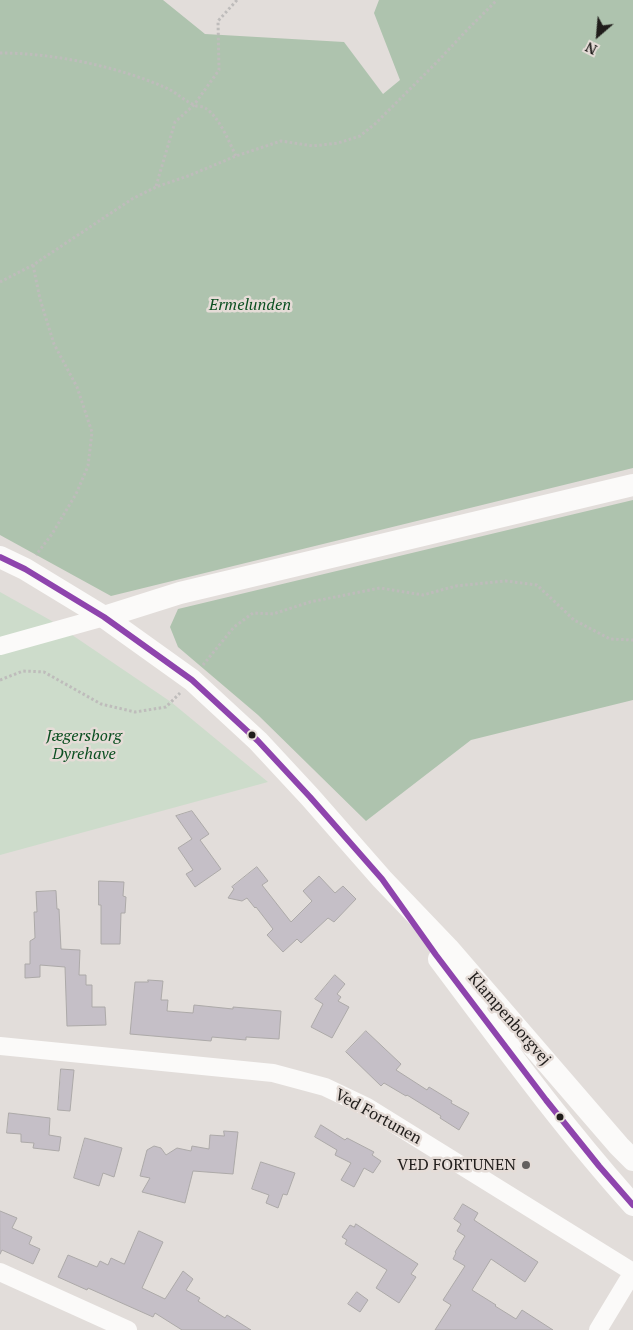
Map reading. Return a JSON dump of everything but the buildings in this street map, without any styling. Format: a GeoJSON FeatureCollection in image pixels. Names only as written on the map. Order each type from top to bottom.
{"type":"FeatureCollection","features":[{"type":"Feature","properties":{"kind":"street"},"geometry":{"type":"LineString","coordinates":[[0,646],[104,617],[180,593],[633,485]]}},
{"type":"Feature","properties":{"kind":"street","name":"Klampenborgvej"},"geometry":{"type":"LineString","coordinates":[[0,557],[25,569],[104,617],[192,680],[258,741],[382,879],[448,948],[633,1160]]}},
{"type":"Feature","properties":{"kind":"street","name":"Klampenborgvej"},"geometry":{"type":"LineString","coordinates":[[382,879],[436,955],[546,1100],[633,1205]]}},
{"type":"Feature","properties":{"kind":"street","name":"Ved Fortunen"},"geometry":{"type":"LineString","coordinates":[[0,1046],[272,1073],[325,1087],[367,1107],[633,1272]]}},
{"type":"Feature","properties":{"kind":"street"},"geometry":{"type":"LineString","coordinates":[[0,1272],[128,1330]]}},
{"type":"Feature","properties":{"kind":"street"},"geometry":{"type":"LineString","coordinates":[[598,1330],[633,1272]]}},
{"type":"Feature","properties":{"kind":"path"},"geometry":{"type":"LineString","coordinates":[[156,186],[175,122],[194,105],[219,70],[218,20],[237,0]]}},
{"type":"Feature","properties":{"kind":"path"},"geometry":{"type":"LineString","coordinates":[[0,282],[33,265],[132,199],[156,186],[282,141],[314,146],[338,143],[360,136],[376,123],[497,0]]}},
{"type":"Feature","properties":{"kind":"path"},"geometry":{"type":"LineString","coordinates":[[0,53],[24,53],[113,69],[167,88],[194,105],[205,108],[220,124],[236,156]]}},
{"type":"Feature","properties":{"kind":"path"},"geometry":{"type":"LineString","coordinates":[[25,569],[52,534],[76,494],[88,466],[92,432],[77,387],[54,344],[40,299],[33,265]]}},
{"type":"Feature","properties":{"kind":"path"},"geometry":{"type":"LineString","coordinates":[[0,680],[23,671],[44,672],[101,704],[134,712],[166,707],[192,680],[234,627],[254,613],[273,614],[310,602],[380,588],[423,595],[456,586],[506,581],[537,585],[574,620],[610,639],[633,640]]}},
{"type":"Feature","properties":{"kind":"green space","name":"Ermelunden"},"geometry":{"type":"Polygon","coordinates":[[[0,0],[163,0],[205,34],[344,42],[383,94],[400,80],[374,13],[379,0],[633,0],[633,468],[111,596],[0,535],[0,0]]]}},
{"type":"Feature","properties":{"kind":"green space"},"geometry":{"type":"Polygon","coordinates":[[[633,500],[633,700],[471,740],[366,821],[258,715],[178,647],[170,627],[178,609],[633,500]]]}},
{"type":"Feature","properties":{"kind":"green space","name":"Jægersborg Dyrehave"},"geometry":{"type":"Polygon","coordinates":[[[0,592],[50,620],[171,702],[268,782],[0,855],[0,592]]]}},
{"type":"Feature","properties":{"kind":"transit line"},"geometry":{"type":"LineString","coordinates":[[0,557],[25,569],[104,617],[192,680],[258,741],[382,879],[436,955],[546,1100],[633,1205]]}},
{"type":"Feature","properties":{"kind":"place","name":"VED FORTUNEN"},"geometry":{"type":"Point","coordinates":[526,1165]}}]}
